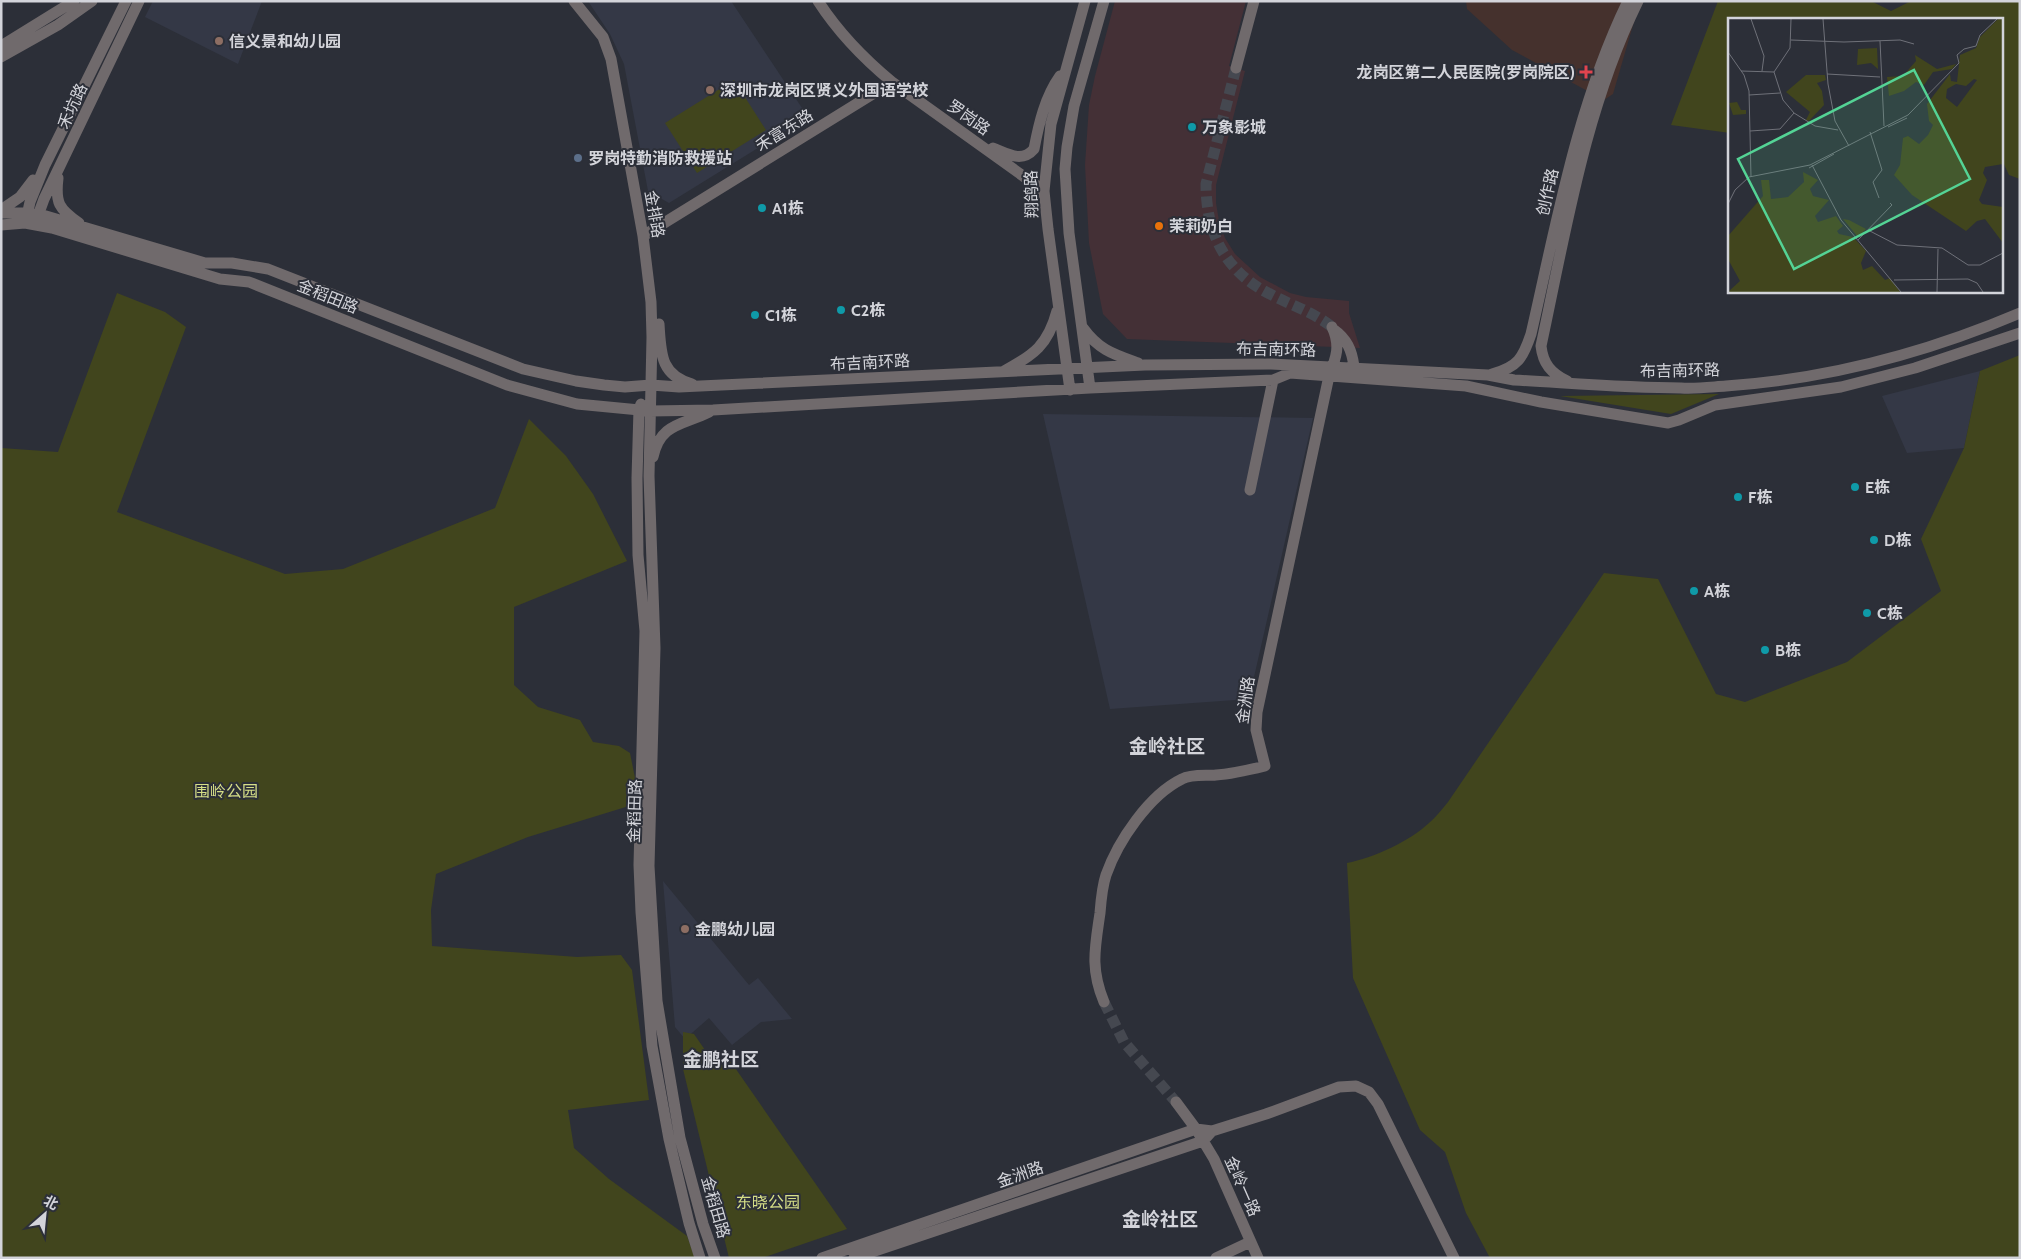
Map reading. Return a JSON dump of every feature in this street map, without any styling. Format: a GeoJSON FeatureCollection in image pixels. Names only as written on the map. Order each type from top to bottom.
{"type":"FeatureCollection","features":[{"type":"Feature","properties":{"kind":"street"},"geometry":{"type":"LineString","coordinates":[[1,46],[74,1]]}},
{"type":"Feature","properties":{"kind":"street"},"geometry":{"type":"LineString","coordinates":[[1,57],[58,24],[92,1]]}},
{"type":"Feature","properties":{"kind":"street"},"geometry":{"type":"LineString","coordinates":[[113,1],[118,18]]}},
{"type":"Feature","properties":{"kind":"street","name":"禾坑路"},"geometry":{"type":"LineString","coordinates":[[31,219],[45,165],[126,1]]}},
{"type":"Feature","properties":{"kind":"street","name":"禾坑路"},"geometry":{"type":"LineString","coordinates":[[31,219],[58,172],[139,1]]}},
{"type":"Feature","properties":{"kind":"street","name":"金排路"},"geometry":{"type":"LineString","coordinates":[[574,1],[603,38],[611,59],[643,236],[651,302],[650,385]]}},
{"type":"Feature","properties":{"kind":"street","name":"罗岗路"},"geometry":{"type":"LineString","coordinates":[[818,1],[853,47],[892,82],[1044,191]]}},
{"type":"Feature","properties":{"kind":"street","name":"翔鸽路"},"geometry":{"type":"LineString","coordinates":[[1070,390],[1044,191],[1051,124],[1085,1]]}},
{"type":"Feature","properties":{"kind":"street"},"geometry":{"type":"LineString","coordinates":[[1090,388],[1066,198],[1065,168],[1069,128],[1104,1]]}},
{"type":"Feature","properties":{"kind":"street"},"geometry":{"type":"LineString","coordinates":[[1236,68],[1254,1]]}},
{"type":"Feature","properties":{"kind":"street","name":"创作路"},"geometry":{"type":"LineString","coordinates":[[1488,374],[1506,370],[1517,363],[1526,349],[1601,61],[1628,1]]}},
{"type":"Feature","properties":{"kind":"street","name":"创作路"},"geometry":{"type":"LineString","coordinates":[[1570,383],[1555,375],[1547,367],[1542,358],[1541,346],[1579,151],[1605,78],[1638,1]]}},
{"type":"Feature","properties":{"kind":"street"},"geometry":{"type":"LineString","coordinates":[[977,143],[1015,157],[1024,157],[1030,154],[1034,149],[1040,123],[1053,86],[1066,66]]}},
{"type":"Feature","properties":{"kind":"street","name":"禾富东路"},"geometry":{"type":"LineString","coordinates":[[643,236],[892,82]]}},
{"type":"Feature","properties":{"kind":"street"},"geometry":{"type":"LineString","coordinates":[[1,212],[25,192],[45,165]]}},
{"type":"Feature","properties":{"kind":"street"},"geometry":{"type":"LineString","coordinates":[[58,172],[56,192],[58,203],[64,211],[85,227]]}},
{"type":"Feature","properties":{"kind":"street","name":"金稻田路"},"geometry":{"type":"LineString","coordinates":[[1,212],[31,219],[85,227],[205,263],[232,262],[268,269],[523,369]]}},
{"type":"Feature","properties":{"kind":"street","name":"金稻田路"},"geometry":{"type":"LineString","coordinates":[[1,225],[31,219],[220,279],[249,282],[507,385],[577,404],[645,410]]}},
{"type":"Feature","properties":{"kind":"street"},"geometry":{"type":"LineString","coordinates":[[651,302],[658,322],[661,352],[666,367],[682,381],[701,386]]}},
{"type":"Feature","properties":{"kind":"street"},"geometry":{"type":"LineString","coordinates":[[1002,373],[1032,355],[1041,347],[1054,323],[1059,307]]}},
{"type":"Feature","properties":{"kind":"street","name":"布吉南环路"},"geometry":{"type":"LineString","coordinates":[[645,410],[713,410],[1090,388],[1273,380],[1290,373],[1331,371],[1354,367],[1488,374],[1514,380],[1682,388],[1753,384],[1811,376],[1867,365],[1933,347],[2020,313]]}},
{"type":"Feature","properties":{"kind":"street"},"geometry":{"type":"LineString","coordinates":[[1082,327],[1090,338],[1107,352],[1145,365]]}},
{"type":"Feature","properties":{"kind":"street"},"geometry":{"type":"LineString","coordinates":[[1331,371],[1338,346],[1332,328],[1342,335],[1349,344],[1354,367]]}},
{"type":"Feature","properties":{"kind":"street","name":"布吉南环路"},"geometry":{"type":"LineString","coordinates":[[523,369],[604,385],[679,387],[1145,365],[1271,364],[1466,386],[1541,402],[1668,423],[1715,405],[1841,387],[1869,380],[1915,368],[2020,333]]}},
{"type":"Feature","properties":{"kind":"street","name":"金洲路"},"geometry":{"type":"LineString","coordinates":[[1104,1002],[1096,983],[1095,974],[1096,940],[1106,875],[1127,834],[1139,816],[1157,797],[1184,778],[1218,775],[1265,766],[1256,730],[1257,712],[1331,371]]}},
{"type":"Feature","properties":{"kind":"street"},"geometry":{"type":"LineString","coordinates":[[1250,490],[1273,380]]}},
{"type":"Feature","properties":{"kind":"street","name":"金稻田路"},"geometry":{"type":"LineString","coordinates":[[650,385],[637,478],[638,555],[645,631],[639,865],[641,921],[650,1028],[659,1087],[689,1223],[700,1258]]}},
{"type":"Feature","properties":{"kind":"street","name":"金稻田路"},"geometry":{"type":"LineString","coordinates":[[645,410],[655,640],[649,866],[656,1001],[680,1138],[703,1224],[715,1258]]}},
{"type":"Feature","properties":{"kind":"street"},"geometry":{"type":"LineString","coordinates":[[648,476],[656,444],[664,432],[676,424],[713,410]]}},
{"type":"Feature","properties":{"kind":"street"},"geometry":{"type":"LineString","coordinates":[[1176,1102],[1196,1128],[1212,1131],[1266,1114],[1339,1086],[1356,1086],[1369,1092],[1390,1124],[1454,1258]]}},
{"type":"Feature","properties":{"kind":"street","name":"金洲路"},"geometry":{"type":"LineString","coordinates":[[854,1258],[1196,1128]]}},
{"type":"Feature","properties":{"kind":"street","name":"金岭一路"},"geometry":{"type":"LineString","coordinates":[[1196,1128],[1214,1159],[1258,1258]]}},
{"type":"Feature","properties":{"kind":"street"},"geometry":{"type":"LineString","coordinates":[[1203,1141],[1212,1131]]}},
{"type":"Feature","properties":{"kind":"street","name":"金洲路"},"geometry":{"type":"LineString","coordinates":[[822,1258],[866,1252],[1203,1141]]}},
{"type":"Feature","properties":{"kind":"street"},"geometry":{"type":"LineString","coordinates":[[1216,1258],[1250,1242]]}},
{"type":"Feature","properties":{"kind":"shaded area","name":"信义景和幼儿园"},"geometry":{"type":"Polygon","coordinates":[[[153,1],[262,1],[238,64],[145,17],[153,1]]]}},
{"type":"Feature","properties":{"kind":"shaded area","name":"深圳市龙岗区贤义外国语学校"},"geometry":{"type":"Polygon","coordinates":[[[588,1],[731,1],[808,117],[669,203],[648,191],[624,64],[610,34],[588,1]]]}},
{"type":"Feature","properties":{"kind":"shaded area"},"geometry":{"type":"Polygon","coordinates":[[[1115,1],[1246,1],[1229,66],[1245,71],[1216,185],[1219,221],[1225,238],[1235,254],[1260,277],[1290,293],[1306,297],[1349,301],[1349,313],[1360,348],[1127,339],[1103,314],[1089,243],[1085,165],[1089,105],[1115,1]]]}},
{"type":"Feature","properties":{"kind":"shaded area","name":"龙岗区第二人民医院(罗岗院区)"},"geometry":{"type":"Polygon","coordinates":[[[1466,1],[1640,1],[1613,94],[1604,100],[1512,50],[1467,9],[1466,1]]]}},
{"type":"Feature","properties":{"kind":"shaded area"},"geometry":{"type":"Polygon","coordinates":[[[1980,371],[1964,448],[1907,453],[1882,396],[1980,371]]]}},
{"type":"Feature","properties":{"kind":"shaded area"},"geometry":{"type":"Polygon","coordinates":[[[1043,414],[1313,418],[1249,699],[1110,709],[1043,414]]]}},
{"type":"Feature","properties":{"kind":"shaded area","name":"金鹏幼儿园"},"geometry":{"type":"Polygon","coordinates":[[[663,881],[749,985],[758,978],[792,1019],[761,1022],[732,1045],[709,1018],[685,1039],[675,1027],[663,881]]]}},
{"type":"Feature","properties":{"kind":"green space"},"geometry":{"type":"Polygon","coordinates":[[[1718,1],[1871,1],[1891,11],[1911,1],[2020,1],[2020,179],[2009,175],[2004,164],[2004,18],[1728,18],[1728,133],[1671,125],[1718,1]]]}},
{"type":"Feature","properties":{"kind":"green space"},"geometry":{"type":"Polygon","coordinates":[[[734,80],[766,130],[697,173],[665,123],[734,80]]]}},
{"type":"Feature","properties":{"kind":"green space","name":"围岭公园"},"geometry":{"type":"Polygon","coordinates":[[[117,293],[165,312],[186,327],[117,512],[285,574],[343,569],[495,508],[529,419],[566,456],[593,494],[627,561],[514,607],[514,685],[538,707],[580,720],[593,742],[619,746],[630,753],[638,793],[629,806],[528,837],[436,874],[431,910],[432,946],[577,957],[621,955],[632,970],[649,1100],[568,1110],[574,1148],[609,1179],[687,1236],[695,1258],[1,1258],[1,448],[58,452],[117,293]]]}},
{"type":"Feature","properties":{"kind":"green space"},"geometry":{"type":"Polygon","coordinates":[[[2020,355],[2020,1258],[1490,1258],[1466,1213],[1445,1152],[1420,1130],[1353,978],[1347,863],[1379,853],[1402,842],[1421,830],[1437,816],[1604,573],[1658,579],[1716,694],[1745,702],[1847,662],[1941,591],[1921,539],[1964,448],[1980,371],[2020,355]]]}},
{"type":"Feature","properties":{"kind":"green space"},"geometry":{"type":"Polygon","coordinates":[[[1719,394],[1671,414],[1560,396],[1719,394]]]}},
{"type":"Feature","properties":{"kind":"green space","name":"东晓公园"},"geometry":{"type":"Polygon","coordinates":[[[683,1032],[694,1034],[716,1066],[731,1062],[847,1229],[762,1258],[729,1258],[683,1069],[683,1032]]]}},
{"type":"Feature","properties":{"kind":"tunnel"},"geometry":{"type":"LineString","coordinates":[[1236,68],[1206,184],[1207,202],[1215,235],[1222,250],[1242,275],[1256,286],[1310,313],[1332,327]]}},
{"type":"Feature","properties":{"kind":"tunnel"},"geometry":{"type":"LineString","coordinates":[[1104,1002],[1124,1042],[1176,1102]]}},
{"type":"Feature","properties":{"kind":"place","name":"信义景和幼儿园"},"geometry":{"type":"Point","coordinates":[219,41]}},
{"type":"Feature","properties":{"kind":"place","name":"龙岗区第二人民医院(罗岗院区)"},"geometry":{"type":"Point","coordinates":[1586,72]}},
{"type":"Feature","properties":{"kind":"place","name":"深圳市龙岗区贤义外国语学校"},"geometry":{"type":"Point","coordinates":[710,90]}},
{"type":"Feature","properties":{"kind":"place","name":"万象影城"},"geometry":{"type":"Point","coordinates":[1192,127]}},
{"type":"Feature","properties":{"kind":"place","name":"罗岗特勤消防救援站"},"geometry":{"type":"Point","coordinates":[578,158]}},
{"type":"Feature","properties":{"kind":"place","name":"A1栋"},"geometry":{"type":"Point","coordinates":[762,208]}},
{"type":"Feature","properties":{"kind":"place","name":"茉莉奶白"},"geometry":{"type":"Point","coordinates":[1159,226]}},
{"type":"Feature","properties":{"kind":"place","name":"C2栋"},"geometry":{"type":"Point","coordinates":[841,310]}},
{"type":"Feature","properties":{"kind":"place","name":"C1栋"},"geometry":{"type":"Point","coordinates":[755,315]}},
{"type":"Feature","properties":{"kind":"place","name":"E栋"},"geometry":{"type":"Point","coordinates":[1855,487]}},
{"type":"Feature","properties":{"kind":"place","name":"F栋"},"geometry":{"type":"Point","coordinates":[1738,497]}},
{"type":"Feature","properties":{"kind":"place","name":"D栋"},"geometry":{"type":"Point","coordinates":[1874,540]}},
{"type":"Feature","properties":{"kind":"place","name":"A栋"},"geometry":{"type":"Point","coordinates":[1694,591]}},
{"type":"Feature","properties":{"kind":"place","name":"C栋"},"geometry":{"type":"Point","coordinates":[1867,613]}},
{"type":"Feature","properties":{"kind":"place","name":"B栋"},"geometry":{"type":"Point","coordinates":[1765,650]}},
{"type":"Feature","properties":{"kind":"place","name":"金鹏幼儿园"},"geometry":{"type":"Point","coordinates":[685,929]}},
{"type":"Feature","properties":{"kind":"district","name":"金岭社区"},"geometry":{"type":"Point","coordinates":[1167,746]}},
{"type":"Feature","properties":{"kind":"district","name":"金鹏社区"},"geometry":{"type":"Point","coordinates":[721,1059]}},
{"type":"Feature","properties":{"kind":"district","name":"金岭社区"},"geometry":{"type":"Point","coordinates":[1160,1219]}}]}
